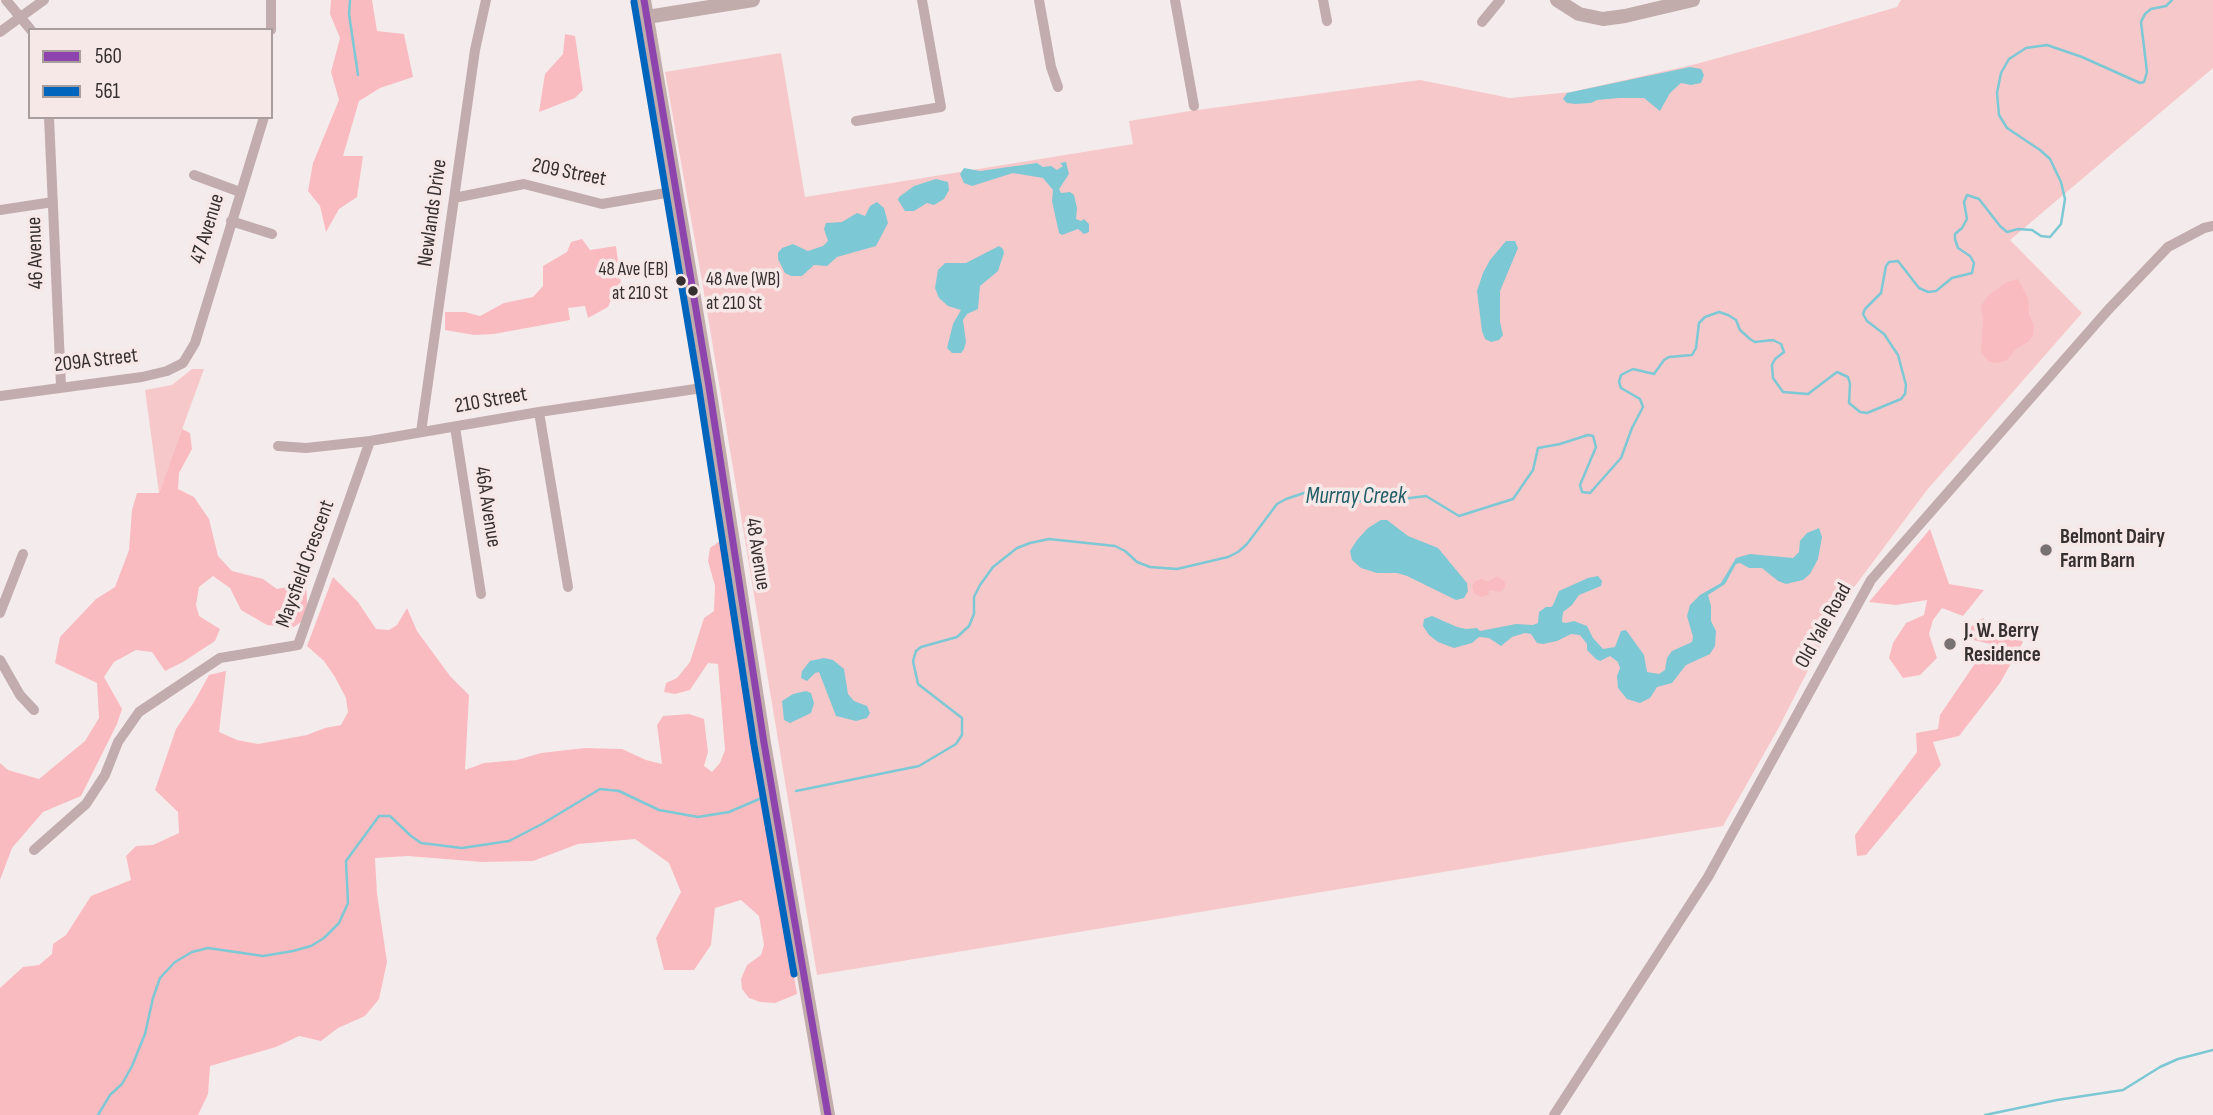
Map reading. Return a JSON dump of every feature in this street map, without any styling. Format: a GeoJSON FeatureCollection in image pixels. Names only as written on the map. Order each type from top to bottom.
{"type":"FeatureCollection","features":[{"type":"Feature","properties":{"kind":"main road","name":"48 Avenue"},"geometry":{"type":"LineString","coordinates":[[645,0],[764,743],[828,1115]]}},
{"type":"Feature","properties":{"kind":"main road"},"geometry":{"type":"LineString","coordinates":[[647,17],[752,0]]}},
{"type":"Feature","properties":{"kind":"main road"},"geometry":{"type":"LineString","coordinates":[[1558,0],[1579,14],[1602,19],[1693,0]]}},
{"type":"Feature","properties":{"kind":"street"},"geometry":{"type":"LineString","coordinates":[[6,0],[29,28]]}},
{"type":"Feature","properties":{"kind":"street"},"geometry":{"type":"LineString","coordinates":[[0,32],[44,0]]}},
{"type":"Feature","properties":{"kind":"street"},"geometry":{"type":"LineString","coordinates":[[271,0],[271,28]]}},
{"type":"Feature","properties":{"kind":"street","name":"Newlands Drive"},"geometry":{"type":"LineString","coordinates":[[421,432],[475,50],[486,0]]}},
{"type":"Feature","properties":{"kind":"street"},"geometry":{"type":"LineString","coordinates":[[856,121],[941,107],[922,0]]}},
{"type":"Feature","properties":{"kind":"street"},"geometry":{"type":"LineString","coordinates":[[1039,0],[1051,67],[1058,87]]}},
{"type":"Feature","properties":{"kind":"street"},"geometry":{"type":"LineString","coordinates":[[1175,0],[1194,106]]}},
{"type":"Feature","properties":{"kind":"street"},"geometry":{"type":"LineString","coordinates":[[1323,0],[1327,21]]}},
{"type":"Feature","properties":{"kind":"street"},"geometry":{"type":"LineString","coordinates":[[1482,22],[1500,0]]}},
{"type":"Feature","properties":{"kind":"street","name":"46 Avenue"},"geometry":{"type":"LineString","coordinates":[[49,119],[61,386]]}},
{"type":"Feature","properties":{"kind":"street","name":"47 Avenue"},"geometry":{"type":"LineString","coordinates":[[190,353],[263,119]]}},
{"type":"Feature","properties":{"kind":"street"},"geometry":{"type":"LineString","coordinates":[[194,175],[240,192]]}},
{"type":"Feature","properties":{"kind":"street","name":"209 Street"},"geometry":{"type":"LineString","coordinates":[[454,198],[524,184],[602,204],[677,191]]}},
{"type":"Feature","properties":{"kind":"street"},"geometry":{"type":"LineString","coordinates":[[0,210],[53,202]]}},
{"type":"Feature","properties":{"kind":"street"},"geometry":{"type":"LineString","coordinates":[[230,221],[272,234]]}},
{"type":"Feature","properties":{"kind":"street","name":"Old Yale Road"},"geometry":{"type":"LineString","coordinates":[[1554,1115],[1707,877],[1871,580],[2108,310],[2168,247],[2213,226]]}},
{"type":"Feature","properties":{"kind":"street","name":"209A Street"},"geometry":{"type":"LineString","coordinates":[[0,396],[157,375],[175,368],[190,353]]}},
{"type":"Feature","properties":{"kind":"street","name":"210 Street"},"geometry":{"type":"LineString","coordinates":[[278,446],[306,448],[370,441],[709,387]]}},
{"type":"Feature","properties":{"kind":"street"},"geometry":{"type":"LineString","coordinates":[[539,412],[568,587]]}},
{"type":"Feature","properties":{"kind":"street","name":"46A Avenue"},"geometry":{"type":"LineString","coordinates":[[455,427],[481,594]]}},
{"type":"Feature","properties":{"kind":"street","name":"Maysfield Crescent"},"geometry":{"type":"LineString","coordinates":[[34,850],[86,804],[105,775],[118,742],[139,712],[220,658],[298,645],[370,441]]}},
{"type":"Feature","properties":{"kind":"street"},"geometry":{"type":"LineString","coordinates":[[0,614],[23,554]]}},
{"type":"Feature","properties":{"kind":"street"},"geometry":{"type":"LineString","coordinates":[[0,660],[20,695],[34,710]]}},
{"type":"Feature","properties":{"kind":"shaded area"},"geometry":{"type":"Polygon","coordinates":[[[331,0],[372,0],[377,31],[404,34],[413,77],[380,88],[359,101],[343,156],[363,156],[357,197],[339,209],[326,232],[320,206],[308,191],[313,163],[339,100],[331,72],[340,38],[330,14],[331,0]]]}},
{"type":"Feature","properties":{"kind":"shaded area"},"geometry":{"type":"Polygon","coordinates":[[[1901,0],[2213,0],[2213,68],[2010,240],[2082,313],[1927,490],[1843,602],[1778,729],[1723,826],[817,975],[665,72],[781,53],[805,197],[1133,144],[1129,121],[1190,111],[1420,80],[1510,98],[1571,92],[1696,64],[1801,35],[1897,7],[1901,0]]]}},
{"type":"Feature","properties":{"kind":"shaded area"},"geometry":{"type":"Polygon","coordinates":[[[565,34],[575,36],[583,90],[575,98],[539,112],[545,74],[563,54],[565,34]]]}},
{"type":"Feature","properties":{"kind":"shaded area"},"geometry":{"type":"Polygon","coordinates":[[[582,239],[590,250],[616,246],[623,300],[612,298],[608,307],[588,318],[585,306],[568,308],[570,320],[494,334],[474,335],[445,330],[445,312],[465,312],[480,316],[504,303],[533,297],[543,286],[543,266],[567,252],[571,242],[582,239]]]}},
{"type":"Feature","properties":{"kind":"shaded area"},"geometry":{"type":"Polygon","coordinates":[[[2018,279],[2028,298],[2029,315],[2034,325],[2033,336],[2006,361],[1994,363],[1988,361],[1981,352],[1981,306],[1987,297],[2006,282],[2018,279]]]}},
{"type":"Feature","properties":{"kind":"shaded area"},"geometry":{"type":"Polygon","coordinates":[[[192,369],[204,369],[159,493],[145,390],[172,385],[192,369]]]}},
{"type":"Feature","properties":{"kind":"shaded area"},"geometry":{"type":"Polygon","coordinates":[[[182,429],[190,433],[192,449],[179,473],[178,489],[194,497],[209,519],[218,556],[232,571],[263,579],[277,589],[306,583],[308,617],[294,627],[267,625],[241,610],[230,588],[213,576],[199,587],[196,605],[199,616],[220,629],[215,641],[165,671],[152,652],[136,650],[114,662],[104,677],[122,709],[81,796],[43,812],[12,848],[0,880],[0,763],[8,770],[39,779],[85,741],[99,718],[97,683],[55,663],[60,637],[96,599],[115,587],[129,550],[132,510],[137,493],[159,493],[182,429]]]}},
{"type":"Feature","properties":{"kind":"shaded area"},"geometry":{"type":"Polygon","coordinates":[[[1930,529],[1949,584],[1984,590],[1963,616],[1942,608],[1933,620],[1929,634],[1937,658],[1920,675],[1903,678],[1889,658],[1893,643],[1906,623],[1924,615],[1927,600],[1896,605],[1869,602],[1930,529]]]}},
{"type":"Feature","properties":{"kind":"shaded area"},"geometry":{"type":"Polygon","coordinates":[[[720,541],[797,994],[775,1003],[760,1002],[749,998],[742,989],[741,979],[747,965],[761,955],[764,945],[759,916],[741,900],[715,908],[711,945],[694,970],[664,970],[656,938],[681,892],[669,863],[635,839],[578,844],[533,861],[482,862],[408,856],[375,858],[377,894],[387,962],[379,999],[365,1016],[338,1028],[321,1041],[299,1036],[276,1047],[210,1066],[208,1094],[198,1115],[0,1115],[0,988],[23,967],[39,965],[52,954],[53,944],[66,935],[91,896],[131,880],[126,856],[136,846],[153,845],[179,833],[178,812],[155,790],[176,729],[209,675],[226,671],[219,732],[237,740],[258,744],[307,735],[341,725],[348,712],[346,698],[324,661],[307,646],[333,577],[358,602],[376,629],[389,630],[397,625],[407,608],[417,631],[450,676],[469,695],[465,770],[484,763],[585,748],[622,749],[662,764],[657,725],[663,716],[689,714],[704,719],[708,752],[704,766],[712,772],[720,763],[725,750],[718,664],[708,663],[690,690],[675,694],[664,692],[666,683],[677,678],[690,662],[704,618],[714,611],[715,586],[708,561],[710,548],[720,541]]]}},
{"type":"Feature","properties":{"kind":"shaded area"},"geometry":{"type":"Polygon","coordinates":[[[1497,576],[1505,582],[1501,592],[1490,590],[1488,595],[1480,597],[1474,593],[1472,586],[1475,581],[1482,579],[1488,582],[1497,576]]]}},
{"type":"Feature","properties":{"kind":"shaded area"},"geometry":{"type":"Polygon","coordinates":[[[1983,618],[1994,632],[2005,627],[2023,642],[2000,683],[1959,736],[1933,742],[1941,765],[1866,855],[1857,856],[1855,835],[1917,752],[1916,733],[1938,729],[1940,715],[1976,662],[1995,651],[1995,645],[1973,640],[1969,628],[1983,618]]]}},
{"type":"Feature","properties":{"kind":"water"},"geometry":{"type":"Polygon","coordinates":[[[1690,67],[1701,69],[1704,75],[1701,83],[1681,83],[1670,93],[1660,111],[1644,98],[1619,98],[1575,104],[1567,103],[1563,99],[1567,93],[1690,67]]]}},
{"type":"Feature","properties":{"kind":"water"},"geometry":{"type":"Polygon","coordinates":[[[1066,162],[1069,174],[1059,189],[1061,193],[1070,192],[1074,195],[1076,219],[1084,219],[1089,224],[1089,232],[1084,234],[1078,229],[1062,235],[1059,233],[1052,201],[1053,190],[1043,178],[1013,173],[972,186],[964,183],[960,174],[964,168],[980,171],[1037,163],[1057,170],[1063,166],[1060,163],[1066,162]]]}},
{"type":"Feature","properties":{"kind":"water"},"geometry":{"type":"Polygon","coordinates":[[[936,179],[948,182],[949,190],[944,199],[934,205],[927,203],[914,211],[905,211],[898,200],[899,197],[914,186],[936,179]]]}},
{"type":"Feature","properties":{"kind":"water"},"geometry":{"type":"Polygon","coordinates":[[[877,202],[884,208],[888,223],[876,246],[837,257],[827,266],[814,265],[802,276],[785,273],[778,259],[782,248],[793,244],[808,251],[823,246],[828,241],[824,229],[826,223],[842,222],[857,213],[865,216],[870,206],[877,202]]]}},
{"type":"Feature","properties":{"kind":"water"},"geometry":{"type":"Polygon","coordinates":[[[1506,241],[1515,241],[1518,248],[1500,291],[1500,322],[1503,335],[1499,340],[1491,342],[1485,339],[1482,331],[1477,291],[1490,260],[1506,241]]]}},
{"type":"Feature","properties":{"kind":"water"},"geometry":{"type":"Polygon","coordinates":[[[999,246],[1004,253],[998,271],[980,286],[978,309],[967,314],[963,320],[966,342],[964,349],[961,353],[952,353],[947,348],[953,324],[961,310],[948,306],[939,298],[935,288],[938,270],[945,263],[966,263],[999,246]]]}},
{"type":"Feature","properties":{"kind":"water"},"geometry":{"type":"Polygon","coordinates":[[[1381,520],[1387,520],[1408,536],[1438,548],[1467,583],[1468,591],[1464,598],[1456,600],[1397,573],[1377,573],[1361,568],[1352,560],[1350,551],[1357,540],[1368,528],[1381,520]]]}},
{"type":"Feature","properties":{"kind":"water"},"geometry":{"type":"Polygon","coordinates":[[[1819,528],[1822,537],[1818,559],[1810,574],[1803,580],[1786,584],[1762,568],[1736,564],[1725,584],[1708,595],[1711,621],[1716,631],[1715,646],[1710,654],[1686,665],[1672,683],[1657,687],[1650,698],[1640,703],[1627,699],[1618,688],[1618,662],[1610,656],[1600,661],[1596,659],[1587,650],[1587,644],[1580,635],[1571,634],[1543,644],[1537,643],[1531,634],[1525,633],[1512,637],[1501,646],[1489,638],[1479,637],[1472,643],[1454,648],[1438,642],[1423,626],[1424,619],[1432,616],[1457,627],[1477,628],[1480,631],[1516,624],[1533,625],[1538,623],[1539,612],[1553,605],[1559,591],[1598,576],[1602,581],[1601,586],[1579,595],[1563,612],[1562,622],[1574,621],[1587,626],[1603,649],[1615,647],[1621,631],[1626,630],[1644,655],[1647,672],[1659,674],[1665,670],[1667,658],[1672,651],[1692,642],[1687,616],[1690,605],[1700,595],[1721,583],[1736,558],[1750,554],[1793,558],[1799,552],[1800,541],[1807,533],[1819,528]]]}},
{"type":"Feature","properties":{"kind":"water"},"geometry":{"type":"Polygon","coordinates":[[[824,658],[833,660],[844,669],[848,694],[854,701],[867,706],[870,713],[867,718],[856,721],[836,716],[819,672],[807,681],[801,678],[802,671],[810,661],[824,658]]]}},
{"type":"Feature","properties":{"kind":"water"},"geometry":{"type":"Polygon","coordinates":[[[806,691],[811,693],[814,703],[811,713],[790,723],[784,720],[782,701],[793,694],[806,691]]]}},
{"type":"Feature","properties":{"kind":"waterway"},"geometry":{"type":"LineString","coordinates":[[350,0],[349,14],[358,75]]}},
{"type":"Feature","properties":{"kind":"waterway","name":"Murray Creek"},"geometry":{"type":"LineString","coordinates":[[796,791],[919,766],[956,744],[962,735],[962,718],[918,684],[913,661],[916,651],[921,647],[957,637],[969,626],[974,614],[974,597],[993,567],[1017,548],[1030,543],[1049,539],[1115,546],[1137,562],[1150,567],[1177,569],[1228,557],[1238,552],[1277,504],[1307,492],[1319,492],[1347,501],[1386,501],[1426,496],[1459,516],[1513,499],[1533,470],[1538,448],[1588,435],[1593,436],[1596,447],[1580,485],[1582,492],[1590,493],[1621,458],[1643,407],[1640,399],[1621,388],[1621,375],[1633,369],[1654,374],[1669,357],[1692,355],[1696,348],[1699,323],[1705,317],[1719,312],[1736,320],[1740,330],[1755,342],[1773,340],[1781,344],[1784,352],[1772,365],[1773,378],[1783,392],[1808,394],[1837,372],[1848,377],[1849,403],[1860,412],[1867,413],[1901,399],[1906,385],[1898,355],[1884,334],[1867,321],[1863,314],[1881,293],[1889,262],[1898,261],[1919,288],[1928,292],[1936,291],[1952,278],[1972,273],[1974,263],[1970,256],[1958,248],[1955,239],[1955,234],[1967,219],[1964,202],[1967,195],[1979,199],[2007,232],[2018,229],[2032,230],[2041,236],[2050,237],[2061,224],[2065,199],[2061,182],[2050,159],[2007,128],[1999,115],[1997,93],[2001,73],[2009,59],[2026,48],[2047,45],[2082,57],[2140,83],[2144,82],[2147,72],[2141,22],[2151,9],[2166,6],[2172,0]]}},
{"type":"Feature","properties":{"kind":"waterway","name":"Murray Creek"},"geometry":{"type":"LineString","coordinates":[[98,1115],[132,1066],[145,1034],[160,978],[175,962],[192,952],[208,948],[263,956],[311,946],[324,938],[339,923],[348,903],[346,861],[379,816],[390,816],[421,843],[462,848],[509,841],[600,789],[619,791],[659,810],[698,817],[729,812],[764,797]]}},
{"type":"Feature","properties":{"kind":"waterway"},"geometry":{"type":"LineString","coordinates":[[1985,1115],[2123,1090],[2160,1067],[2178,1059],[2213,1050]]}},
{"type":"Feature","properties":{"kind":"transit line","name":"560"},"geometry":{"type":"LineString","coordinates":[[644,0],[709,387],[764,743],[828,1115]]}},
{"type":"Feature","properties":{"kind":"transit line","name":"561"},"geometry":{"type":"LineString","coordinates":[[634,2],[699,389],[754,745],[794,974]]}},
{"type":"Feature","properties":{"kind":"place","name":"48 Ave (EB) at 210 St"},"geometry":{"type":"Point","coordinates":[681,281]}},
{"type":"Feature","properties":{"kind":"place","name":"48 Ave (WB) at 210 St"},"geometry":{"type":"Point","coordinates":[693,291]}},
{"type":"Feature","properties":{"kind":"place","name":"Belmont Dairy Farm Barn"},"geometry":{"type":"Point","coordinates":[2046,550]}},
{"type":"Feature","properties":{"kind":"place","name":"J. W. Berry Residence"},"geometry":{"type":"Point","coordinates":[1950,644]}}]}
